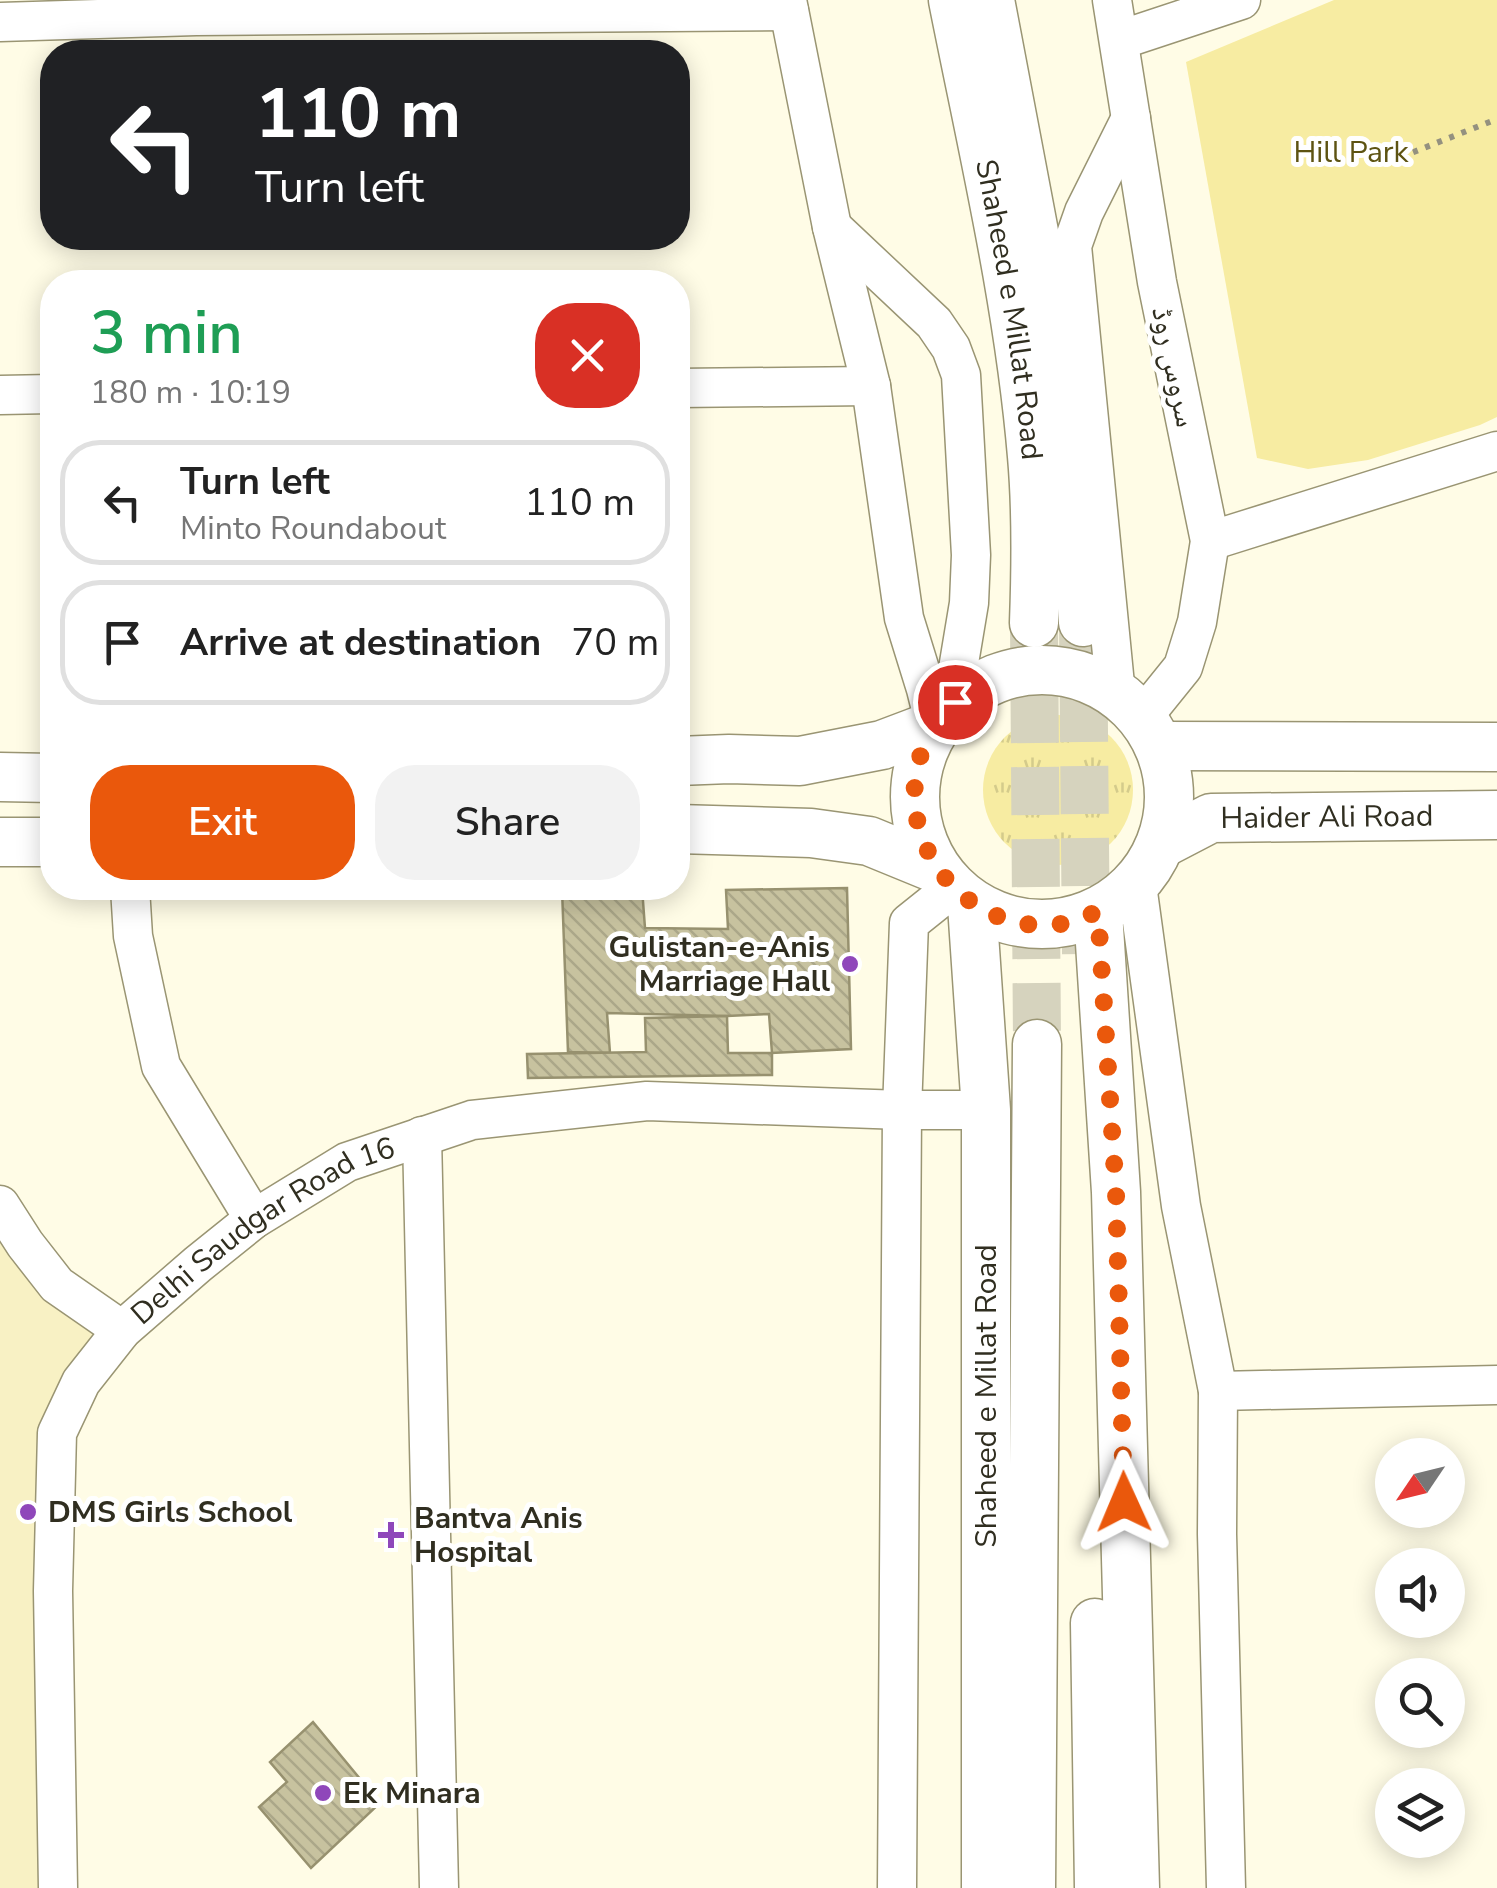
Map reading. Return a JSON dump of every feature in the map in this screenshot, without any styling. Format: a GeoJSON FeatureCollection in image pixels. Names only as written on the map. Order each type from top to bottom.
{"type":"FeatureCollection","features":[{"type":"Feature","properties":{"kind":"main road","name":"Shaheed e Millat Road"},"geometry":{"type":"LineString","coordinates":[[953,0],[1013,303],[1032,458],[1034,624]]}},
{"type":"Feature","properties":{"kind":"main road","name":"Shaheed e Millat Road"},"geometry":{"type":"LineString","coordinates":[[990,0],[1050,322],[1074,492],[1082,622]]}},
{"type":"Feature","properties":{"kind":"main road"},"geometry":{"type":"LineString","coordinates":[[690,761],[800,762],[882,745],[944,715],[980,683],[1023,670],[1068,670],[1139,720],[1497,747]]}},
{"type":"Feature","properties":{"kind":"main road"},"geometry":{"type":"LineString","coordinates":[[944,715],[919,760],[914,797],[919,834],[954,886]]}},
{"type":"Feature","properties":{"kind":"main road"},"geometry":{"type":"LineString","coordinates":[[690,829],[811,833],[869,841],[954,886],[1011,922],[1054,925],[1098,912],[1136,885],[1163,843],[1170,794],[1139,720]]}},
{"type":"Feature","properties":{"kind":"main road"},"geometry":{"type":"LineString","coordinates":[[0,778],[40,778]]}},
{"type":"Feature","properties":{"kind":"main road","name":"Haider Ali Road"},"geometry":{"type":"LineString","coordinates":[[1163,843],[1211,818],[1497,815]]}},
{"type":"Feature","properties":{"kind":"main road"},"geometry":{"type":"LineString","coordinates":[[0,842],[40,842]]}},
{"type":"Feature","properties":{"kind":"main road","name":"Shaheed e Millat Road"},"geometry":{"type":"LineString","coordinates":[[954,886],[978,1007],[986,1110],[986,1888]]}},
{"type":"Feature","properties":{"kind":"main road"},"geometry":{"type":"LineString","coordinates":[[1098,912],[1116,1192],[1135,1888]]}},
{"type":"Feature","properties":{"kind":"main road"},"geometry":{"type":"LineString","coordinates":[[978,1007],[994,973],[1026,943],[1052,936],[1076,939],[1094,952],[1101,964]]}},
{"type":"Feature","properties":{"kind":"main road","name":"Shaheed e Millat Road"},"geometry":{"type":"LineString","coordinates":[[1030,1888],[1038,1044]]}},
{"type":"Feature","properties":{"kind":"main road"},"geometry":{"type":"LineString","coordinates":[[1088,1050],[1099,1888]]}},
{"type":"Feature","properties":{"kind":"street","name":"سروس روڈ"},"geometry":{"type":"LineString","coordinates":[[1112,0],[1157,282],[1210,541],[1197,622],[1182,667],[1139,720]]}},
{"type":"Feature","properties":{"kind":"street"},"geometry":{"type":"LineString","coordinates":[[1120,40],[1241,0]]}},
{"type":"Feature","properties":{"kind":"street"},"geometry":{"type":"LineString","coordinates":[[0,22],[195,8],[788,6],[832,226],[871,386],[904,618],[944,715]]}},
{"type":"Feature","properties":{"kind":"street"},"geometry":{"type":"LineString","coordinates":[[1131,118],[1084,212],[1072,246],[1139,720]]}},
{"type":"Feature","properties":{"kind":"street"},"geometry":{"type":"LineString","coordinates":[[832,226],[934,323],[951,348],[961,375],[971,555],[969,603],[944,715]]}},
{"type":"Feature","properties":{"kind":"street"},"geometry":{"type":"LineString","coordinates":[[690,388],[871,386]]}},
{"type":"Feature","properties":{"kind":"street"},"geometry":{"type":"LineString","coordinates":[[0,395],[40,394]]}},
{"type":"Feature","properties":{"kind":"street"},"geometry":{"type":"LineString","coordinates":[[1210,541],[1497,450]]}},
{"type":"Feature","properties":{"kind":"street"},"geometry":{"type":"LineString","coordinates":[[1136,885],[1182,1206],[1218,1391],[1217,1534],[1226,1888]]}},
{"type":"Feature","properties":{"kind":"street"},"geometry":{"type":"LineString","coordinates":[[898,1888],[902,1110],[909,924],[954,886]]}},
{"type":"Feature","properties":{"kind":"street"},"geometry":{"type":"LineString","coordinates":[[131,900],[134,936],[161,1066],[254,1218]]}},
{"type":"Feature","properties":{"kind":"street","name":"Delhi Saudgar Road 16"},"geometry":{"type":"LineString","coordinates":[[58,1888],[53,1591],[58,1433],[80,1382],[122,1330],[198,1264],[254,1218],[347,1162],[472,1120],[647,1101],[986,1110]]}},
{"type":"Feature","properties":{"kind":"street"},"geometry":{"type":"LineString","coordinates":[[422,1136],[440,1888]]}},
{"type":"Feature","properties":{"kind":"street"},"geometry":{"type":"LineString","coordinates":[[0,1205],[58,1284],[122,1330]]}},
{"type":"Feature","properties":{"kind":"street"},"geometry":{"type":"LineString","coordinates":[[1218,1391],[1497,1385]]}},
{"type":"Feature","properties":{"kind":"path"},"geometry":{"type":"LineString","coordinates":[[1401,157],[1497,119]]}},
{"type":"Feature","properties":{"kind":"shaded area","name":"DMS Girls School"},"geometry":{"type":"Polygon","coordinates":[[[0,1205],[122,1330],[57,1433],[58,1888],[0,1888],[0,1205]]]}},
{"type":"Feature","properties":{"kind":"green space","name":"Hill Park"},"geometry":{"type":"Polygon","coordinates":[[[1334,0],[1497,0],[1497,417],[1368,460],[1308,469],[1257,458],[1186,62],[1334,0]]]}},
{"type":"Feature","properties":{"kind":"green space"},"geometry":{"type":"Polygon","coordinates":[[[1058,715],[1087,720],[1111,737],[1128,761],[1133,790],[1128,819],[1111,843],[1087,860],[1058,865],[1029,860],[1005,843],[988,819],[983,790],[988,761],[1005,737],[1029,720],[1058,715]]]}},
{"type":"Feature","properties":{"kind":"building"},"geometry":{"type":"Polygon","coordinates":[[[847,888],[851,1049],[772,1053],[769,1014],[607,1013],[610,1053],[568,1052],[562,900],[643,900],[645,928],[728,929],[726,890],[847,888]]]}},
{"type":"Feature","properties":{"kind":"building"},"geometry":{"type":"Polygon","coordinates":[[[727,1016],[728,1053],[772,1053],[772,1075],[528,1078],[527,1054],[646,1052],[645,1018],[727,1016]]]}},
{"type":"Feature","properties":{"kind":"building","name":"Ek Minara"},"geometry":{"type":"Polygon","coordinates":[[[313,1722],[380,1803],[311,1868],[259,1807],[287,1782],[270,1762],[313,1722]]]}},
{"type":"Feature","properties":{"kind":"tunnel"},"geometry":{"type":"LineString","coordinates":[[1083,622],[1086,954]]}},
{"type":"Feature","properties":{"kind":"tunnel"},"geometry":{"type":"LineString","coordinates":[[1034,623],[1037,1044]]}},
{"type":"Feature","properties":{"kind":"place","name":"Gulistan-e-Anis Marriage Hall"},"geometry":{"type":"Point","coordinates":[850,964]}},
{"type":"Feature","properties":{"kind":"place","name":"DMS Girls School"},"geometry":{"type":"Point","coordinates":[28,1512]}},
{"type":"Feature","properties":{"kind":"place","name":"Bantva Anis Hospital"},"geometry":{"type":"Point","coordinates":[391,1535]}},
{"type":"Feature","properties":{"kind":"place","name":"Ek Minara"},"geometry":{"type":"Point","coordinates":[323,1793]}},
{"type":"Feature","properties":{"kind":"route"},"geometry":{"type":"LineString","coordinates":[[955,702],[934,725],[919,760],[914,797],[919,834],[935,868],[972,904],[1011,922],[1054,925],[1098,912],[1116,1192],[1124,1502]]}}]}
